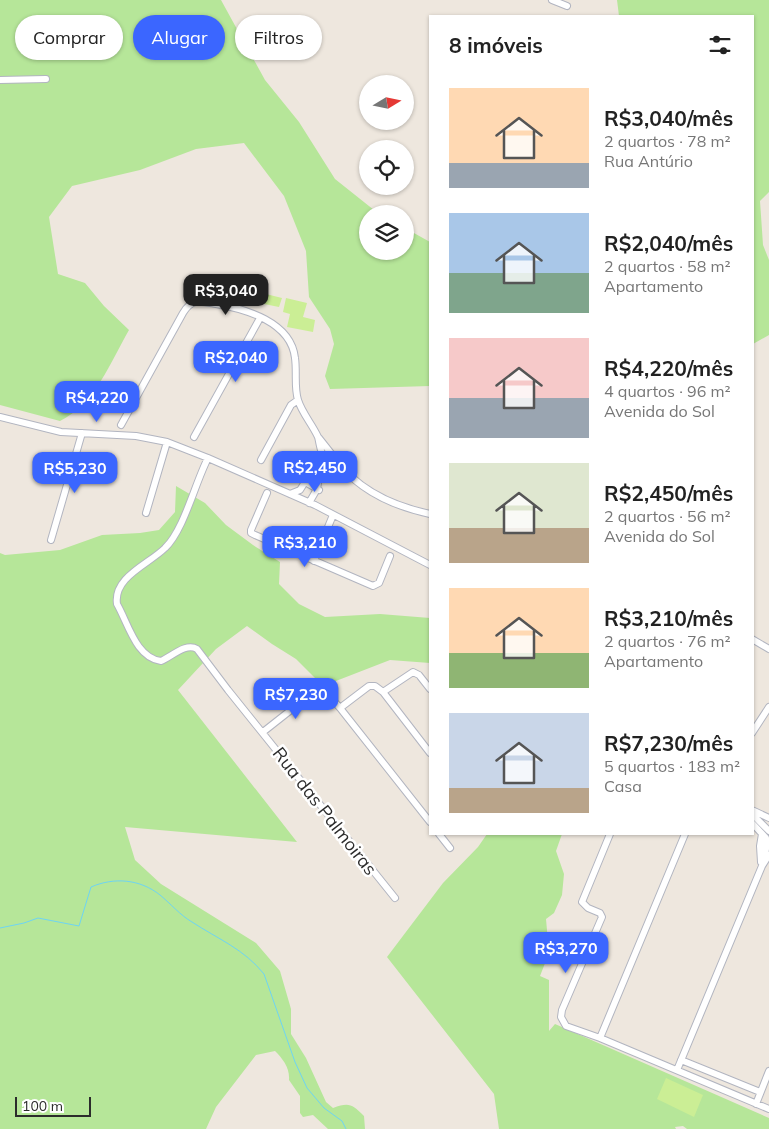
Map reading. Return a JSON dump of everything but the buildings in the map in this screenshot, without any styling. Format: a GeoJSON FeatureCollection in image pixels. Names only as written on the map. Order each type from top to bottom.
{"type":"FeatureCollection","features":[{"type":"Feature","properties":{"kind":"street"},"geometry":{"type":"LineString","coordinates":[[552,0],[567,6]]}},
{"type":"Feature","properties":{"kind":"street"},"geometry":{"type":"LineString","coordinates":[[0,80],[46,79]]}},
{"type":"Feature","properties":{"kind":"street"},"geometry":{"type":"LineString","coordinates":[[122,425],[182,313],[189,304],[198,301],[242,309],[276,326],[288,338],[293,349],[298,400],[318,437],[343,469],[366,490],[403,507],[429,514]]}},
{"type":"Feature","properties":{"kind":"street"},"geometry":{"type":"LineString","coordinates":[[194,437],[260,318]]}},
{"type":"Feature","properties":{"kind":"street"},"geometry":{"type":"LineString","coordinates":[[261,460],[291,405],[298,400]]}},
{"type":"Feature","properties":{"kind":"street"},"geometry":{"type":"LineString","coordinates":[[0,417],[61,432],[136,436],[167,442],[312,504],[429,564]]}},
{"type":"Feature","properties":{"kind":"street"},"geometry":{"type":"LineString","coordinates":[[51,540],[82,434]]}},
{"type":"Feature","properties":{"kind":"street"},"geometry":{"type":"LineString","coordinates":[[318,437],[322,455],[325,458],[324,462],[360,485]]}},
{"type":"Feature","properties":{"kind":"street"},"geometry":{"type":"LineString","coordinates":[[146,513],[167,442]]}},
{"type":"Feature","properties":{"kind":"street"},"geometry":{"type":"LineString","coordinates":[[325,458],[329,455],[334,458]]}},
{"type":"Feature","properties":{"kind":"street","name":"Rua das Palmoiras"},"geometry":{"type":"LineString","coordinates":[[208,458],[178,530],[170,543],[160,554],[127,578],[119,589],[116,599],[117,604],[148,658],[161,662],[184,649],[194,647],[394,898]]}},
{"type":"Feature","properties":{"kind":"street"},"geometry":{"type":"LineString","coordinates":[[325,474],[335,461],[334,458]]}},
{"type":"Feature","properties":{"kind":"street"},"geometry":{"type":"LineString","coordinates":[[290,494],[300,490],[306,483]]}},
{"type":"Feature","properties":{"kind":"street"},"geometry":{"type":"LineString","coordinates":[[306,483],[319,487],[312,504]]}},
{"type":"Feature","properties":{"kind":"street"},"geometry":{"type":"LineString","coordinates":[[299,498],[306,483]]}},
{"type":"Feature","properties":{"kind":"street"},"geometry":{"type":"LineString","coordinates":[[267,494],[251,532],[375,586],[379,583],[390,556]]}},
{"type":"Feature","properties":{"kind":"street"},"geometry":{"type":"LineString","coordinates":[[314,560],[333,515]]}},
{"type":"Feature","properties":{"kind":"street"},"geometry":{"type":"LineString","coordinates":[[754,640],[769,649]]}},
{"type":"Feature","properties":{"kind":"street"},"geometry":{"type":"LineString","coordinates":[[383,692],[408,674],[416,672],[429,688]]}},
{"type":"Feature","properties":{"kind":"street"},"geometry":{"type":"LineString","coordinates":[[340,708],[369,686],[375,686],[383,692],[429,752]]}},
{"type":"Feature","properties":{"kind":"street"},"geometry":{"type":"LineString","coordinates":[[262,732],[315,691],[322,688],[429,821]]}},
{"type":"Feature","properties":{"kind":"street"},"geometry":{"type":"LineString","coordinates":[[754,730],[769,707]]}},
{"type":"Feature","properties":{"kind":"street"},"geometry":{"type":"LineString","coordinates":[[754,811],[769,818]]}},
{"type":"Feature","properties":{"kind":"street"},"geometry":{"type":"LineString","coordinates":[[754,817],[766,836]]}},
{"type":"Feature","properties":{"kind":"street"},"geometry":{"type":"LineString","coordinates":[[754,825],[766,836]]}},
{"type":"Feature","properties":{"kind":"street"},"geometry":{"type":"LineString","coordinates":[[440,835],[450,848]]}},
{"type":"Feature","properties":{"kind":"street"},"geometry":{"type":"LineString","coordinates":[[610,835],[582,902],[588,908],[602,914],[562,1010],[561,1017],[566,1026],[600,1038],[769,1109]]}},
{"type":"Feature","properties":{"kind":"street"},"geometry":{"type":"LineString","coordinates":[[600,1038],[685,835]]}},
{"type":"Feature","properties":{"kind":"street"},"geometry":{"type":"LineString","coordinates":[[762,866],[760,846],[766,836]]}},
{"type":"Feature","properties":{"kind":"street"},"geometry":{"type":"LineString","coordinates":[[677,1070],[762,866],[769,855]]}},
{"type":"Feature","properties":{"kind":"street"},"geometry":{"type":"LineString","coordinates":[[681,1060],[760,1092]]}},
{"type":"Feature","properties":{"kind":"street"},"geometry":{"type":"LineString","coordinates":[[756,1104],[769,1071]]}},
{"type":"Feature","properties":{"kind":"street"},"geometry":{"type":"LineString","coordinates":[[724,1091],[728,1079]]}},
{"type":"Feature","properties":{"kind":"green space"},"geometry":{"type":"Polygon","coordinates":[[[0,0],[221,0],[235,25],[235,60],[254,60],[265,80],[299,122],[335,179],[368,205],[359,205],[359,260],[414,260],[414,233],[429,241],[429,386],[330,389],[325,376],[334,344],[330,329],[309,297],[306,251],[284,196],[244,143],[196,149],[140,170],[72,186],[49,217],[58,274],[85,283],[104,306],[129,330],[108,369],[92,393],[72,414],[60,421],[0,405],[0,0]]]}},
{"type":"Feature","properties":{"kind":"green space"},"geometry":{"type":"Polygon","coordinates":[[[617,0],[769,0],[769,192],[760,201],[763,245],[769,260],[769,335],[754,343],[754,15],[619,15],[617,0]]]}},
{"type":"Feature","properties":{"kind":"green space"},"geometry":{"type":"Polygon","coordinates":[[[266,294],[282,298],[279,307],[264,304],[266,294]]]}},
{"type":"Feature","properties":{"kind":"green space"},"geometry":{"type":"Polygon","coordinates":[[[286,298],[307,303],[303,317],[315,320],[313,332],[287,327],[290,314],[283,312],[286,298]]]}},
{"type":"Feature","properties":{"kind":"green space"},"geometry":{"type":"Polygon","coordinates":[[[176,486],[205,503],[226,525],[280,562],[279,584],[299,604],[325,617],[380,614],[429,618],[429,663],[390,660],[323,686],[296,659],[247,626],[216,649],[178,690],[297,842],[125,827],[135,860],[161,884],[256,943],[280,971],[291,1009],[291,1034],[306,1058],[326,1102],[333,1108],[350,1105],[356,1109],[364,1116],[365,1129],[328,1129],[313,1115],[303,1117],[300,1113],[300,1096],[289,1080],[285,1064],[275,1051],[256,1055],[216,1107],[206,1129],[0,1129],[0,553],[5,555],[60,550],[102,535],[159,530],[175,512],[176,486]]]}},
{"type":"Feature","properties":{"kind":"green space"},"geometry":{"type":"Polygon","coordinates":[[[486,835],[562,835],[556,851],[564,874],[562,895],[554,913],[546,919],[549,953],[540,976],[549,980],[549,1031],[555,1024],[769,1118],[769,1129],[687,1129],[683,1126],[675,1127],[676,1129],[499,1129],[494,1094],[387,957],[443,883],[478,847],[486,835]]]}},
{"type":"Feature","properties":{"kind":"green space"},"geometry":{"type":"Polygon","coordinates":[[[666,1078],[703,1095],[694,1117],[657,1099],[666,1078]]]}},
{"type":"Feature","properties":{"kind":"waterway"},"geometry":{"type":"LineString","coordinates":[[0,928],[38,918],[79,926],[91,887],[100,884],[127,881],[152,890],[188,919],[239,951],[264,974],[295,1062],[307,1088],[324,1108],[342,1121],[346,1129]]}},
{"type":"Feature","properties":{"kind":"tunnel"},"geometry":{"type":"LineString","coordinates":[[318,483],[323,473]]}}]}
